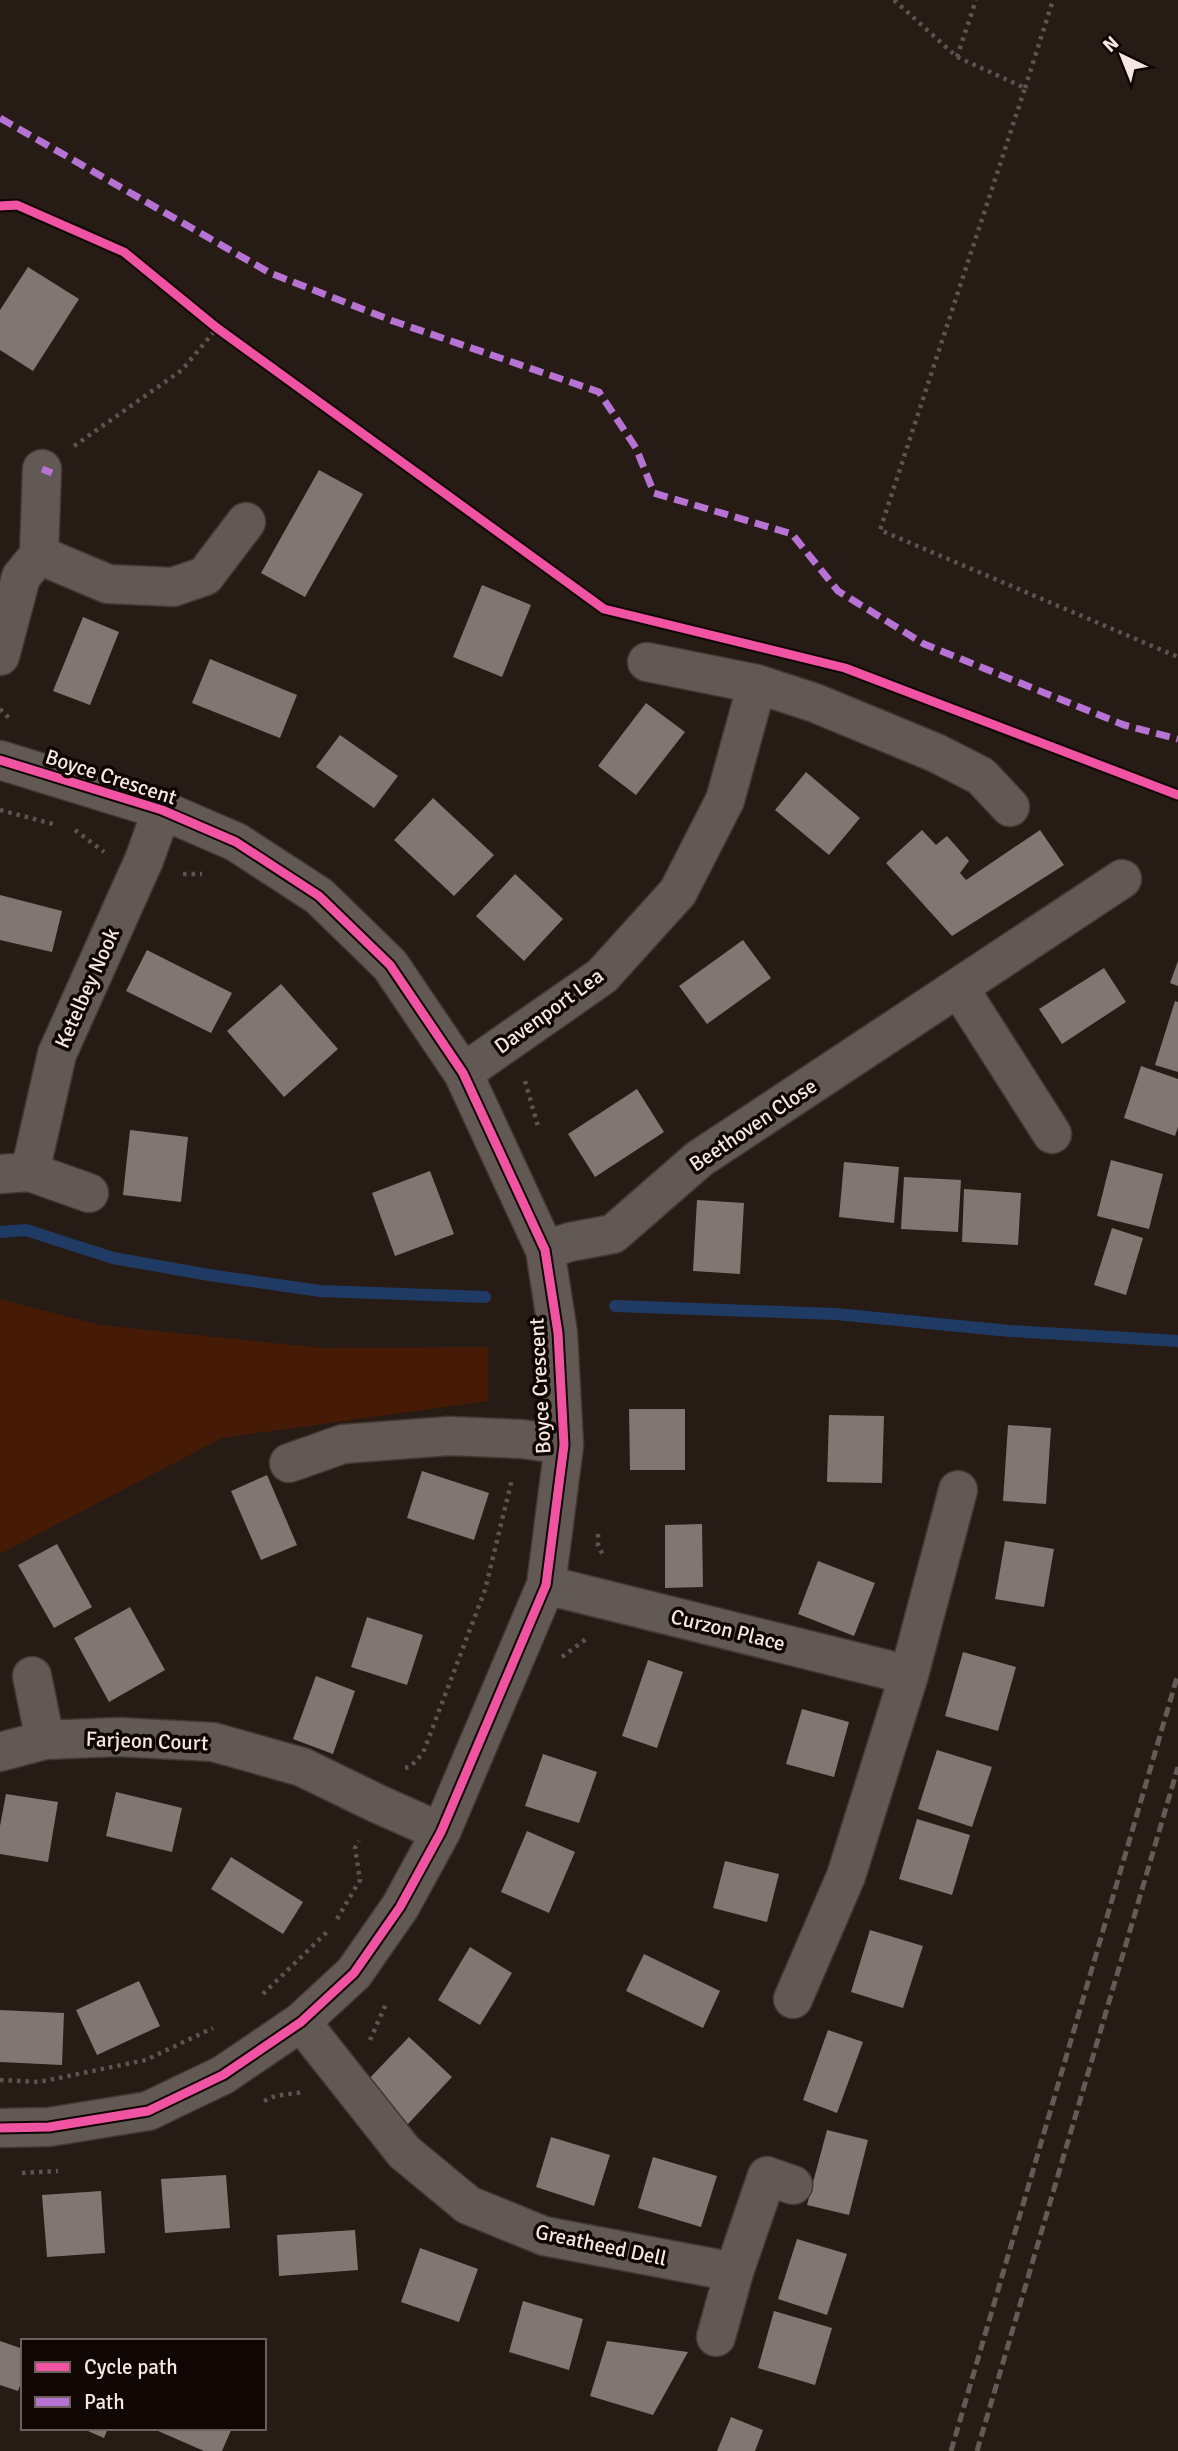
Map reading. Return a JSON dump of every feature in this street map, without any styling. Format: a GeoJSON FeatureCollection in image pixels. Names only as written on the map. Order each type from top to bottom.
{"type":"FeatureCollection","features":[{"type":"Feature","properties":{"kind":"street"},"geometry":{"type":"LineString","coordinates":[[0,656],[21,577],[39,555],[55,461]]}},
{"type":"Feature","properties":{"kind":"street"},"geometry":{"type":"LineString","coordinates":[[39,555],[108,584],[173,587],[205,576],[246,522]]}},
{"type":"Feature","properties":{"kind":"street"},"geometry":{"type":"LineString","coordinates":[[647,662],[757,684],[816,703],[936,753],[981,776],[1010,807]]}},
{"type":"Feature","properties":{"kind":"street","name":"Davenport Lea"},"geometry":{"type":"LineString","coordinates":[[463,1073],[602,976],[678,892],[725,800],[757,684]]}},
{"type":"Feature","properties":{"kind":"street","name":"Boyce Crescent"},"geometry":{"type":"LineString","coordinates":[[0,760],[162,810],[236,842],[319,896],[390,965],[463,1073],[545,1251],[558,1333],[564,1445],[547,1585],[441,1832],[400,1907],[354,1973],[301,2022],[223,2075],[148,2110],[48,2127],[0,2129]]}},
{"type":"Feature","properties":{"kind":"street","name":"Ketelbey Nook"},"geometry":{"type":"LineString","coordinates":[[89,1193],[15,1173],[57,1054],[144,860],[162,810]]}},
{"type":"Feature","properties":{"kind":"street","name":"Beethoven Close"},"geometry":{"type":"LineString","coordinates":[[545,1251],[570,1242],[613,1234],[699,1159],[1122,879]]}},
{"type":"Feature","properties":{"kind":"street"},"geometry":{"type":"LineString","coordinates":[[959,988],[1052,1133]]}},
{"type":"Feature","properties":{"kind":"street"},"geometry":{"type":"LineString","coordinates":[[289,1464],[343,1444],[449,1436],[522,1439],[564,1445]]}},
{"type":"Feature","properties":{"kind":"street"},"geometry":{"type":"LineString","coordinates":[[793,1999],[846,1876],[909,1675],[958,1490]]}},
{"type":"Feature","properties":{"kind":"street","name":"Curzon Place"},"geometry":{"type":"LineString","coordinates":[[547,1585],[909,1675]]}},
{"type":"Feature","properties":{"kind":"street"},"geometry":{"type":"LineString","coordinates":[[32,1676],[45,1740]]}},
{"type":"Feature","properties":{"kind":"street","name":"Farjeon Court"},"geometry":{"type":"LineString","coordinates":[[0,1752],[45,1740],[118,1737],[213,1742],[302,1766],[441,1832]]}},
{"type":"Feature","properties":{"kind":"street","name":"Greatheed Dell"},"geometry":{"type":"LineString","coordinates":[[301,2022],[404,2152],[468,2205],[544,2236],[734,2272]]}},
{"type":"Feature","properties":{"kind":"street"},"geometry":{"type":"LineString","coordinates":[[716,2337],[734,2272],[767,2176],[793,2185]]}},
{"type":"Feature","properties":{"kind":"path"},"geometry":{"type":"LineString","coordinates":[[894,0],[957,57],[1025,88]]}},
{"type":"Feature","properties":{"kind":"path"},"geometry":{"type":"LineString","coordinates":[[957,57],[976,0]]}},
{"type":"Feature","properties":{"kind":"path"},"geometry":{"type":"LineString","coordinates":[[1053,0],[880,530],[1178,657]]}},
{"type":"Feature","properties":{"kind":"path"},"geometry":{"type":"LineString","coordinates":[[207,319],[228,336]]}},
{"type":"Feature","properties":{"kind":"path"},"geometry":{"type":"LineString","coordinates":[[55,461],[182,370],[217,328]]}},
{"type":"Feature","properties":{"kind":"path"},"geometry":{"type":"LineString","coordinates":[[0,810],[78,830],[103,852],[144,860],[179,873],[208,875]]}},
{"type":"Feature","properties":{"kind":"path"},"geometry":{"type":"LineString","coordinates":[[262,1995],[331,1929],[360,1880],[355,1847],[378,1804],[389,1772],[411,1768],[423,1753],[485,1590],[522,1439]]}},
{"type":"Feature","properties":{"kind":"path"},"geometry":{"type":"LineString","coordinates":[[0,2080],[40,2082],[146,2060],[218,2025]]}},
{"type":"Feature","properties":{"kind":"shaded area"},"geometry":{"type":"Polygon","coordinates":[[[0,1299],[100,1325],[322,1348],[488,1347],[488,1401],[222,1438],[0,1554],[0,1299]]]}},
{"type":"Feature","properties":{"kind":"building"},"geometry":{"type":"Polygon","coordinates":[[[28,267],[79,299],[33,371],[0,350],[0,310],[28,267]]]}},
{"type":"Feature","properties":{"kind":"building"},"geometry":{"type":"Polygon","coordinates":[[[319,470],[363,494],[305,597],[261,573],[319,470]]]}},
{"type":"Feature","properties":{"kind":"building"},"geometry":{"type":"Polygon","coordinates":[[[482,585],[531,605],[502,677],[453,657],[482,585]]]}},
{"type":"Feature","properties":{"kind":"building"},"geometry":{"type":"Polygon","coordinates":[[[83,617],[119,632],[90,705],[53,691],[83,617]]]}},
{"type":"Feature","properties":{"kind":"building"},"geometry":{"type":"Polygon","coordinates":[[[210,659],[297,695],[280,738],[192,703],[210,659]]]}},
{"type":"Feature","properties":{"kind":"building"},"geometry":{"type":"Polygon","coordinates":[[[646,703],[685,732],[636,795],[598,766],[646,703]]]}},
{"type":"Feature","properties":{"kind":"building"},"geometry":{"type":"Polygon","coordinates":[[[340,735],[398,776],[374,808],[316,767],[340,735]]]}},
{"type":"Feature","properties":{"kind":"building"},"geometry":{"type":"Polygon","coordinates":[[[806,772],[860,818],[829,855],[775,810],[806,772]]]}},
{"type":"Feature","properties":{"kind":"building"},"geometry":{"type":"Polygon","coordinates":[[[433,798],[494,855],[454,896],[394,840],[433,798]]]}},
{"type":"Feature","properties":{"kind":"building"},"geometry":{"type":"Polygon","coordinates":[[[922,830],[936,845],[947,836],[969,861],[960,873],[966,880],[1040,830],[1064,865],[952,936],[886,863],[922,830]]]}},
{"type":"Feature","properties":{"kind":"building"},"geometry":{"type":"Polygon","coordinates":[[[515,874],[563,919],[524,961],[476,916],[515,874]]]}},
{"type":"Feature","properties":{"kind":"building"},"geometry":{"type":"Polygon","coordinates":[[[0,895],[62,911],[52,952],[0,940],[0,895]]]}},
{"type":"Feature","properties":{"kind":"building"},"geometry":{"type":"Polygon","coordinates":[[[743,940],[771,978],[707,1024],[679,986],[743,940]]]}},
{"type":"Feature","properties":{"kind":"building"},"geometry":{"type":"Polygon","coordinates":[[[147,950],[232,993],[211,1033],[126,991],[147,950]]]}},
{"type":"Feature","properties":{"kind":"building"},"geometry":{"type":"Polygon","coordinates":[[[1178,961],[1178,986],[1170,983],[1178,961]]]}},
{"type":"Feature","properties":{"kind":"building"},"geometry":{"type":"Polygon","coordinates":[[[1104,968],[1126,1002],[1062,1044],[1039,1009],[1104,968]]]}},
{"type":"Feature","properties":{"kind":"building"},"geometry":{"type":"Polygon","coordinates":[[[281,984],[338,1049],[284,1097],[227,1031],[281,984]]]}},
{"type":"Feature","properties":{"kind":"building"},"geometry":{"type":"Polygon","coordinates":[[[1175,1001],[1178,1002],[1178,1072],[1155,1065],[1175,1001]]]}},
{"type":"Feature","properties":{"kind":"building"},"geometry":{"type":"Polygon","coordinates":[[[1141,1066],[1178,1079],[1178,1127],[1175,1136],[1124,1118],[1141,1066]]]}},
{"type":"Feature","properties":{"kind":"building"},"geometry":{"type":"Polygon","coordinates":[[[637,1089],[664,1132],[595,1177],[568,1134],[637,1089]]]}},
{"type":"Feature","properties":{"kind":"building"},"geometry":{"type":"Polygon","coordinates":[[[130,1130],[188,1137],[181,1202],[123,1195],[130,1130]]]}},
{"type":"Feature","properties":{"kind":"building"},"geometry":{"type":"Polygon","coordinates":[[[1111,1160],[1163,1174],[1149,1229],[1097,1216],[1111,1160]]]}},
{"type":"Feature","properties":{"kind":"building"},"geometry":{"type":"Polygon","coordinates":[[[844,1162],[899,1167],[894,1223],[839,1217],[844,1162]]]}},
{"type":"Feature","properties":{"kind":"building"},"geometry":{"type":"Polygon","coordinates":[[[430,1171],[454,1234],[395,1256],[372,1193],[430,1171]]]}},
{"type":"Feature","properties":{"kind":"building"},"geometry":{"type":"Polygon","coordinates":[[[904,1177],[961,1180],[958,1232],[901,1229],[904,1177]]]}},
{"type":"Feature","properties":{"kind":"building"},"geometry":{"type":"Polygon","coordinates":[[[964,1189],[1021,1193],[1018,1245],[962,1242],[964,1189]]]}},
{"type":"Feature","properties":{"kind":"building"},"geometry":{"type":"Polygon","coordinates":[[[697,1200],[744,1203],[740,1274],[693,1271],[697,1200]]]}},
{"type":"Feature","properties":{"kind":"building"},"geometry":{"type":"Polygon","coordinates":[[[1112,1228],[1143,1238],[1126,1295],[1094,1285],[1112,1228]]]}},
{"type":"Feature","properties":{"kind":"building"},"geometry":{"type":"Polygon","coordinates":[[[629,1409],[685,1409],[685,1470],[630,1470],[629,1409]]]}},
{"type":"Feature","properties":{"kind":"building"},"geometry":{"type":"Polygon","coordinates":[[[829,1415],[884,1416],[882,1483],[827,1482],[829,1415]]]}},
{"type":"Feature","properties":{"kind":"building"},"geometry":{"type":"Polygon","coordinates":[[[1008,1425],[1051,1428],[1046,1504],[1003,1501],[1008,1425]]]}},
{"type":"Feature","properties":{"kind":"building"},"geometry":{"type":"Polygon","coordinates":[[[422,1471],[489,1493],[474,1540],[407,1518],[422,1471]]]}},
{"type":"Feature","properties":{"kind":"building"},"geometry":{"type":"Polygon","coordinates":[[[267,1475],[297,1545],[261,1560],[231,1491],[267,1475]]]}},
{"type":"Feature","properties":{"kind":"building"},"geometry":{"type":"Polygon","coordinates":[[[702,1524],[703,1587],[665,1588],[665,1525],[702,1524]]]}},
{"type":"Feature","properties":{"kind":"building"},"geometry":{"type":"Polygon","coordinates":[[[1005,1541],[1054,1549],[1044,1607],[995,1599],[1005,1541]]]}},
{"type":"Feature","properties":{"kind":"building"},"geometry":{"type":"Polygon","coordinates":[[[57,1544],[92,1607],[54,1628],[18,1565],[57,1544]]]}},
{"type":"Feature","properties":{"kind":"building"},"geometry":{"type":"Polygon","coordinates":[[[818,1561],[875,1583],[854,1636],[798,1614],[818,1561]]]}},
{"type":"Feature","properties":{"kind":"building"},"geometry":{"type":"Polygon","coordinates":[[[130,1607],[165,1670],[109,1702],[74,1638],[130,1607]]]}},
{"type":"Feature","properties":{"kind":"building"},"geometry":{"type":"Polygon","coordinates":[[[367,1617],[423,1635],[407,1685],[351,1667],[367,1617]]]}},
{"type":"Feature","properties":{"kind":"building"},"geometry":{"type":"Polygon","coordinates":[[[963,1652],[1016,1667],[998,1731],[945,1716],[963,1652]]]}},
{"type":"Feature","properties":{"kind":"building"},"geometry":{"type":"Polygon","coordinates":[[[648,1660],[683,1672],[657,1748],[622,1736],[648,1660]]]}},
{"type":"Feature","properties":{"kind":"building"},"geometry":{"type":"Polygon","coordinates":[[[316,1676],[355,1691],[333,1754],[293,1739],[316,1676]]]}},
{"type":"Feature","properties":{"kind":"building"},"geometry":{"type":"Polygon","coordinates":[[[802,1709],[849,1722],[834,1777],[786,1764],[802,1709]]]}},
{"type":"Feature","properties":{"kind":"building"},"geometry":{"type":"Polygon","coordinates":[[[937,1750],[992,1767],[972,1827],[918,1809],[937,1750]]]}},
{"type":"Feature","properties":{"kind":"building"},"geometry":{"type":"Polygon","coordinates":[[[543,1754],[597,1772],[579,1823],[525,1806],[543,1754]]]}},
{"type":"Feature","properties":{"kind":"building"},"geometry":{"type":"Polygon","coordinates":[[[116,1792],[182,1808],[172,1852],[106,1836],[116,1792]]]}},
{"type":"Feature","properties":{"kind":"building"},"geometry":{"type":"Polygon","coordinates":[[[6,1794],[58,1802],[48,1862],[0,1854],[0,1826],[6,1794]]]}},
{"type":"Feature","properties":{"kind":"building"},"geometry":{"type":"Polygon","coordinates":[[[917,1819],[970,1835],[952,1895],[899,1879],[917,1819]]]}},
{"type":"Feature","properties":{"kind":"building"},"geometry":{"type":"Polygon","coordinates":[[[527,1831],[575,1852],[549,1913],[501,1892],[527,1831]]]}},
{"type":"Feature","properties":{"kind":"building"},"geometry":{"type":"Polygon","coordinates":[[[231,1857],[303,1902],[283,1934],[211,1889],[231,1857]]]}},
{"type":"Feature","properties":{"kind":"building"},"geometry":{"type":"Polygon","coordinates":[[[725,1861],[779,1874],[767,1922],[713,1908],[725,1861]]]}},
{"type":"Feature","properties":{"kind":"building"},"geometry":{"type":"Polygon","coordinates":[[[870,1930],[923,1946],[903,2008],[851,1992],[870,1930]]]}},
{"type":"Feature","properties":{"kind":"building"},"geometry":{"type":"Polygon","coordinates":[[[470,1947],[512,1973],[480,2025],[438,2000],[470,1947]]]}},
{"type":"Feature","properties":{"kind":"building"},"geometry":{"type":"Polygon","coordinates":[[[644,1954],[720,1991],[703,2028],[626,1991],[644,1954]]]}},
{"type":"Feature","properties":{"kind":"building"},"geometry":{"type":"Polygon","coordinates":[[[139,1981],[160,2026],[97,2055],[76,2010],[139,1981]]]}},
{"type":"Feature","properties":{"kind":"building"},"geometry":{"type":"Polygon","coordinates":[[[0,2010],[64,2013],[62,2065],[0,2062],[0,2010]]]}},
{"type":"Feature","properties":{"kind":"building"},"geometry":{"type":"Polygon","coordinates":[[[828,2030],[863,2042],[837,2113],[803,2100],[828,2030]]]}},
{"type":"Feature","properties":{"kind":"building"},"geometry":{"type":"Polygon","coordinates":[[[409,2037],[452,2077],[407,2125],[364,2084],[409,2037]]]}},
{"type":"Feature","properties":{"kind":"building"},"geometry":{"type":"Polygon","coordinates":[[[827,2130],[868,2140],[849,2215],[807,2205],[827,2130]]]}},
{"type":"Feature","properties":{"kind":"building"},"geometry":{"type":"Polygon","coordinates":[[[551,2137],[610,2155],[594,2206],[536,2187],[551,2137]]]}},
{"type":"Feature","properties":{"kind":"building"},"geometry":{"type":"Polygon","coordinates":[[[653,2157],[717,2176],[701,2227],[638,2208],[653,2157]]]}},
{"type":"Feature","properties":{"kind":"building"},"geometry":{"type":"Polygon","coordinates":[[[226,2175],[230,2228],[165,2233],[161,2179],[226,2175]]]}},
{"type":"Feature","properties":{"kind":"building"},"geometry":{"type":"Polygon","coordinates":[[[101,2191],[105,2253],[47,2257],[42,2195],[101,2191]]]}},
{"type":"Feature","properties":{"kind":"building"},"geometry":{"type":"Polygon","coordinates":[[[355,2230],[358,2270],[279,2276],[277,2235],[355,2230]]]}},
{"type":"Feature","properties":{"kind":"building"},"geometry":{"type":"Polygon","coordinates":[[[797,2239],[847,2254],[827,2315],[778,2299],[797,2239]]]}},
{"type":"Feature","properties":{"kind":"building"},"geometry":{"type":"Polygon","coordinates":[[[420,2248],[478,2269],[459,2322],[401,2302],[420,2248]]]}},
{"type":"Feature","properties":{"kind":"building"},"geometry":{"type":"Polygon","coordinates":[[[523,2301],[583,2319],[569,2370],[509,2352],[523,2301]]]}},
{"type":"Feature","properties":{"kind":"building"},"geometry":{"type":"Polygon","coordinates":[[[774,2311],[832,2328],[815,2385],[758,2368],[774,2311]]]}},
{"type":"Feature","properties":{"kind":"building"},"geometry":{"type":"Polygon","coordinates":[[[0,2341],[21,2348],[21,2383],[18,2391],[0,2385],[0,2341]]]}},
{"type":"Feature","properties":{"kind":"building"},"geometry":{"type":"Polygon","coordinates":[[[607,2341],[688,2352],[653,2415],[590,2396],[607,2341]]]}},
{"type":"Feature","properties":{"kind":"building"},"geometry":{"type":"Polygon","coordinates":[[[731,2417],[763,2430],[755,2451],[717,2451],[731,2417]]]}},
{"type":"Feature","properties":{"kind":"building"},"geometry":{"type":"Polygon","coordinates":[[[86,2430],[107,2430],[104,2438],[86,2430]]]}},
{"type":"Feature","properties":{"kind":"building"},"geometry":{"type":"Polygon","coordinates":[[[231,2430],[222,2451],[204,2451],[158,2431],[231,2430]]]}},
{"type":"Feature","properties":{"kind":"waterway"},"geometry":{"type":"LineString","coordinates":[[0,1232],[26,1230],[113,1258],[320,1291],[485,1297]]}},
{"type":"Feature","properties":{"kind":"waterway"},"geometry":{"type":"LineString","coordinates":[[615,1306],[836,1314],[1010,1331],[1178,1341]]}},
{"type":"Feature","properties":{"kind":"railway"},"geometry":{"type":"LineString","coordinates":[[951,2451],[1178,1674]]}},
{"type":"Feature","properties":{"kind":"railway"},"geometry":{"type":"LineString","coordinates":[[977,2451],[1178,1767]]}},
{"type":"Feature","properties":{"kind":"marked path"},"geometry":{"type":"LineString","coordinates":[[0,118],[270,273],[393,321],[599,392],[636,448],[654,493],[792,534],[838,591],[924,644],[1124,725],[1178,739]]}},
{"type":"Feature","properties":{"kind":"marked path"},"geometry":{"type":"LineString","coordinates":[[42,469],[52,473]]}},
{"type":"Feature","properties":{"kind":"cycle path"},"geometry":{"type":"LineString","coordinates":[[0,206],[17,205],[124,252],[217,328],[604,609],[845,668],[1178,795]]}},
{"type":"Feature","properties":{"kind":"cycle path"},"geometry":{"type":"LineString","coordinates":[[0,760],[162,810],[236,842],[319,896],[390,965],[463,1073],[545,1250],[558,1333],[564,1445],[546,1585],[441,1832],[400,1907],[354,1973],[301,2022],[223,2075],[148,2111],[49,2127],[0,2128]]}}]}
